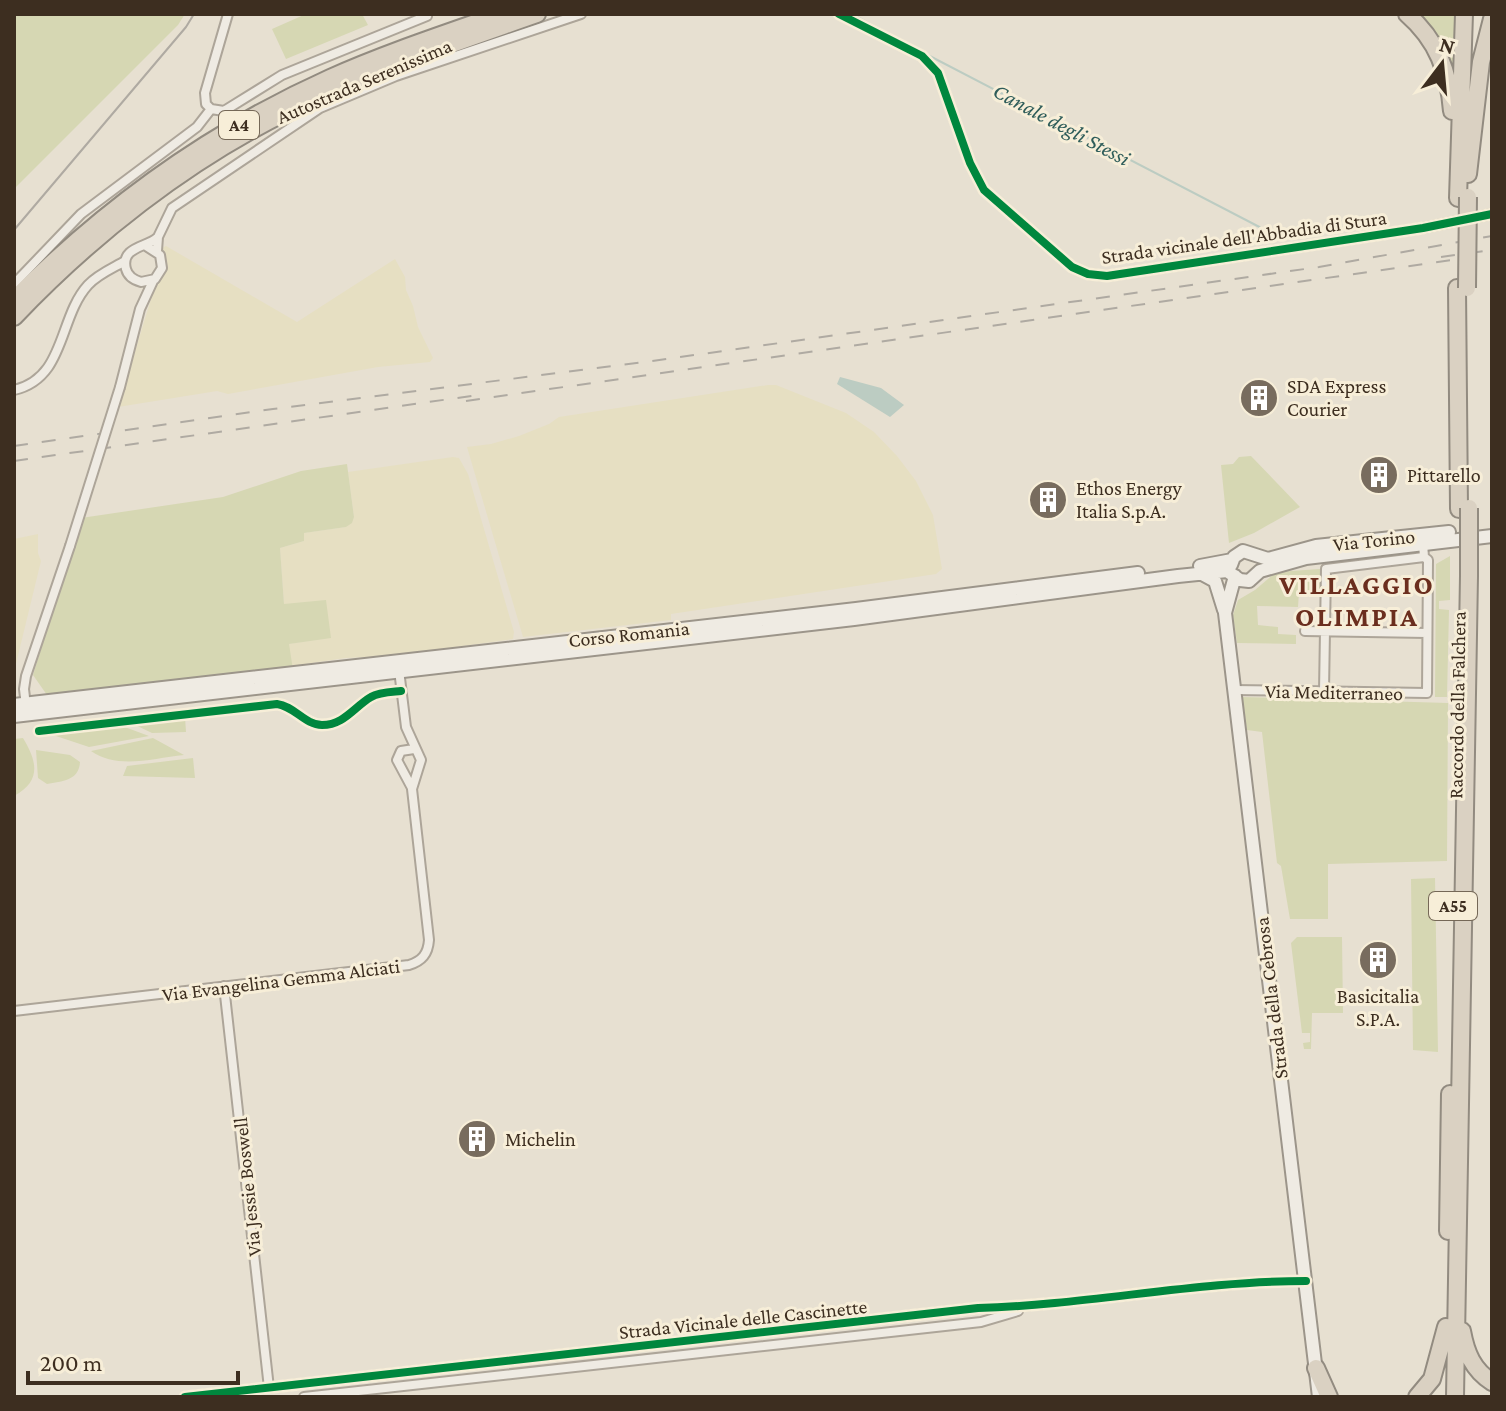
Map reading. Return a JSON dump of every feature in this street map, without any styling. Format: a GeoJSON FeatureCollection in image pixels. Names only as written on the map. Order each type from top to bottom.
{"type":"FeatureCollection","features":[{"type":"Feature","properties":{"kind":"highway","name":"Autostrada Serenissima"},"geometry":{"type":"LineString","coordinates":[[14,300],[62,253],[131,196],[228,131],[367,62],[501,14]]}},
{"type":"Feature","properties":{"kind":"highway","name":"Autostrada Serenissima"},"geometry":{"type":"LineString","coordinates":[[14,317],[118,222],[186,171],[236,139],[286,112],[386,68],[537,14]]}},
{"type":"Feature","properties":{"kind":"highway"},"geometry":{"type":"LineString","coordinates":[[1407,14],[1429,38],[1441,59],[1459,143]]}},
{"type":"Feature","properties":{"kind":"highway","name":"Raccordo della Falchera"},"geometry":{"type":"LineString","coordinates":[[1455,1397],[1464,576],[1463,197],[1459,143],[1464,14]]}},
{"type":"Feature","properties":{"kind":"highway","name":"Raccordo della Falchera"},"geometry":{"type":"LineString","coordinates":[[1463,197],[1468,174],[1474,14]]}},
{"type":"Feature","properties":{"kind":"highway","name":"A55"},"geometry":{"type":"LineString","coordinates":[[1468,174],[1481,62],[1492,19]]}},
{"type":"Feature","properties":{"kind":"highway","name":"Raccordo della Falchera"},"geometry":{"type":"LineString","coordinates":[[1444,1397],[1464,576]]}},
{"type":"Feature","properties":{"kind":"highway"},"geometry":{"type":"LineString","coordinates":[[1456,1306],[1465,1349],[1475,1369],[1492,1382]]}},
{"type":"Feature","properties":{"kind":"highway"},"geometry":{"type":"LineString","coordinates":[[1417,1397],[1432,1379],[1446,1327]]}},
{"type":"Feature","properties":{"kind":"highway"},"geometry":{"type":"LineString","coordinates":[[1316,1368],[1329,1397]]}},
{"type":"Feature","properties":{"kind":"main road","name":"Via Torino"},"geometry":{"type":"LineString","coordinates":[[1258,557],[1268,559],[1316,546],[1492,527]]}},
{"type":"Feature","properties":{"kind":"main road","name":"Via Torino"},"geometry":{"type":"LineString","coordinates":[[1260,571],[1306,558],[1424,550],[1492,536]]}},
{"type":"Feature","properties":{"kind":"main road"},"geometry":{"type":"LineString","coordinates":[[1202,574],[1215,581],[1227,606],[1260,571],[1258,557],[1252,552],[1243,551],[1233,570],[1240,580],[1249,581]]}},
{"type":"Feature","properties":{"kind":"main road","name":"Corso Romania"},"geometry":{"type":"LineString","coordinates":[[20,710],[856,609],[1233,570]]}},
{"type":"Feature","properties":{"kind":"main road","name":"Corso Romania"},"geometry":{"type":"LineString","coordinates":[[399,666],[854,619],[1233,570]]}},
{"type":"Feature","properties":{"kind":"main road","name":"Strada della Cebrosa"},"geometry":{"type":"LineString","coordinates":[[1233,570],[1227,606],[1234,690],[1319,1397]]}},
{"type":"Feature","properties":{"kind":"street"},"geometry":{"type":"LineString","coordinates":[[228,14],[205,93],[206,104],[211,109],[224,111],[282,75],[427,16]]}},
{"type":"Feature","properties":{"kind":"street"},"geometry":{"type":"LineString","coordinates":[[103,273],[128,274],[145,283],[155,279],[162,263],[157,251],[158,237],[172,208],[320,108],[396,76],[581,14]]}},
{"type":"Feature","properties":{"kind":"street","name":"Strada vicinale dell'Abbadia di Stura"},"geometry":{"type":"LineString","coordinates":[[839,14],[932,64],[970,163],[984,190],[1072,267],[1088,274],[1107,276],[1423,228],[1492,214]]}},
{"type":"Feature","properties":{"kind":"street"},"geometry":{"type":"LineString","coordinates":[[14,284],[81,214],[197,127],[211,109]]}},
{"type":"Feature","properties":{"kind":"street"},"geometry":{"type":"LineString","coordinates":[[14,390],[38,381],[45,373],[78,299],[87,286],[125,261],[135,248],[146,246],[158,237]]}},
{"type":"Feature","properties":{"kind":"street"},"geometry":{"type":"LineString","coordinates":[[146,246],[157,251]]}},
{"type":"Feature","properties":{"kind":"street"},"geometry":{"type":"LineString","coordinates":[[125,261],[128,274]]}},
{"type":"Feature","properties":{"kind":"street","name":"Corso Romania"},"geometry":{"type":"LineString","coordinates":[[140,309],[155,279]]}},
{"type":"Feature","properties":{"kind":"street","name":"Corso Romania"},"geometry":{"type":"LineString","coordinates":[[20,710],[26,676],[120,387],[140,309],[138,281]]}},
{"type":"Feature","properties":{"kind":"street","name":"Via Torino"},"geometry":{"type":"LineString","coordinates":[[1324,631],[1326,569],[1424,550]]}},
{"type":"Feature","properties":{"kind":"street","name":"Via Mediterraneo"},"geometry":{"type":"LineString","coordinates":[[1234,690],[1427,693],[1428,560],[1424,550]]}},
{"type":"Feature","properties":{"kind":"street"},"geometry":{"type":"LineString","coordinates":[[1305,631],[1427,633]]}},
{"type":"Feature","properties":{"kind":"street"},"geometry":{"type":"LineString","coordinates":[[1324,631],[1324,691]]}},
{"type":"Feature","properties":{"kind":"street"},"geometry":{"type":"LineString","coordinates":[[399,666],[406,727],[421,760],[417,769],[411,772],[404,771],[397,760],[406,727]]}},
{"type":"Feature","properties":{"kind":"street"},"geometry":{"type":"LineString","coordinates":[[401,751],[414,749]]}},
{"type":"Feature","properties":{"kind":"street","name":"Via Evangelina Gemma Alciati"},"geometry":{"type":"LineString","coordinates":[[412,789],[417,769]]}},
{"type":"Feature","properties":{"kind":"street","name":"Via Evangelina Gemma Alciati"},"geometry":{"type":"LineString","coordinates":[[14,1011],[409,965],[423,957],[429,948],[429,940],[412,789],[404,771]]}},
{"type":"Feature","properties":{"kind":"street","name":"Via Jessie Boswell"},"geometry":{"type":"LineString","coordinates":[[224,986],[269,1388]]}},
{"type":"Feature","properties":{"kind":"street","name":"Strada Vicinale delle Cascinette"},"geometry":{"type":"LineString","coordinates":[[185,1397],[978,1308],[1030,1307],[1240,1282],[1306,1281]]}},
{"type":"Feature","properties":{"kind":"street","name":"Strada Vicinale delle Cascinette"},"geometry":{"type":"LineString","coordinates":[[304,1397],[981,1322],[1030,1307]]}},
{"type":"Feature","properties":{"kind":"street"},"geometry":{"type":"LineString","coordinates":[[784,1330],[786,1344]]}},
{"type":"Feature","properties":{"kind":"street"},"geometry":{"type":"LineString","coordinates":[[708,1339],[710,1352]]}},
{"type":"Feature","properties":{"kind":"shaded area"},"geometry":{"type":"Polygon","coordinates":[[[166,246],[297,322],[395,259],[405,277],[418,327],[433,358],[430,362],[378,367],[228,394],[217,391],[118,407],[155,286],[166,271],[167,261],[162,248],[166,246]]]}},
{"type":"Feature","properties":{"kind":"shaded area"},"geometry":{"type":"Polygon","coordinates":[[[840,377],[881,388],[904,405],[890,417],[837,384],[840,377]]]}},
{"type":"Feature","properties":{"kind":"shaded area"},"geometry":{"type":"Polygon","coordinates":[[[776,385],[846,413],[874,432],[897,456],[916,481],[933,515],[942,569],[936,574],[671,614],[671,620],[523,637],[467,447],[519,436],[559,417],[776,385]]]}},
{"type":"Feature","properties":{"kind":"shaded area"},"geometry":{"type":"Polygon","coordinates":[[[459,458],[468,474],[514,632],[513,639],[292,666],[288,644],[331,637],[284,604],[280,548],[304,541],[303,533],[346,527],[354,517],[348,472],[459,458]]]}},
{"type":"Feature","properties":{"kind":"shaded area"},"geometry":{"type":"Polygon","coordinates":[[[38,534],[41,561],[14,672],[14,539],[38,534]]]}},
{"type":"Feature","properties":{"kind":"green space"},"geometry":{"type":"Polygon","coordinates":[[[14,14],[185,14],[178,25],[14,189],[14,14]]]}},
{"type":"Feature","properties":{"kind":"green space"},"geometry":{"type":"Polygon","coordinates":[[[306,14],[362,14],[368,25],[286,59],[272,29],[306,14]]]}},
{"type":"Feature","properties":{"kind":"green space"},"geometry":{"type":"Polygon","coordinates":[[[1413,14],[1456,14],[1454,75],[1452,75],[1413,14]]]}},
{"type":"Feature","properties":{"kind":"green space"},"geometry":{"type":"Polygon","coordinates":[[[1251,456],[1300,507],[1229,543],[1221,465],[1233,464],[1239,457],[1251,456]]]}},
{"type":"Feature","properties":{"kind":"green space"},"geometry":{"type":"Polygon","coordinates":[[[347,464],[354,517],[352,523],[346,527],[304,533],[304,541],[280,548],[284,604],[326,600],[331,638],[289,644],[293,670],[47,695],[33,675],[81,518],[223,497],[301,471],[347,464]]]}},
{"type":"Feature","properties":{"kind":"green space"},"geometry":{"type":"Polygon","coordinates":[[[1450,556],[1450,600],[1439,601],[1439,609],[1449,610],[1447,697],[1435,697],[1436,564],[1450,556]]]}},
{"type":"Feature","properties":{"kind":"green space"},"geometry":{"type":"Polygon","coordinates":[[[1320,569],[1320,592],[1299,592],[1298,607],[1257,606],[1258,625],[1278,627],[1278,634],[1296,635],[1296,644],[1237,643],[1233,615],[1238,600],[1276,572],[1320,569]]]}},
{"type":"Feature","properties":{"kind":"green space"},"geometry":{"type":"Polygon","coordinates":[[[1242,697],[1448,703],[1447,861],[1328,864],[1328,919],[1290,919],[1281,866],[1277,863],[1262,732],[1247,730],[1242,697]]]}},
{"type":"Feature","properties":{"kind":"green space"},"geometry":{"type":"Polygon","coordinates":[[[185,717],[186,732],[152,733],[129,722],[185,717]]]}},
{"type":"Feature","properties":{"kind":"green space"},"geometry":{"type":"Polygon","coordinates":[[[122,726],[149,736],[89,747],[53,735],[122,726]]]}},
{"type":"Feature","properties":{"kind":"green space"},"geometry":{"type":"Polygon","coordinates":[[[23,738],[34,763],[33,777],[14,796],[14,739],[23,738]]]}},
{"type":"Feature","properties":{"kind":"green space"},"geometry":{"type":"Polygon","coordinates":[[[153,738],[184,755],[124,761],[101,757],[91,751],[153,738]]]}},
{"type":"Feature","properties":{"kind":"green space"},"geometry":{"type":"Polygon","coordinates":[[[36,750],[70,755],[80,762],[77,773],[69,779],[47,784],[38,778],[36,750]]]}},
{"type":"Feature","properties":{"kind":"green space"},"geometry":{"type":"Polygon","coordinates":[[[193,758],[195,778],[123,776],[127,766],[193,758]]]}},
{"type":"Feature","properties":{"kind":"green space"},"geometry":{"type":"Polygon","coordinates":[[[1435,878],[1438,1052],[1413,1050],[1411,879],[1435,878]]]}},
{"type":"Feature","properties":{"kind":"green space"},"geometry":{"type":"Polygon","coordinates":[[[1297,937],[1342,937],[1343,1013],[1312,1013],[1311,1049],[1304,1049],[1303,1043],[1310,1042],[1310,1033],[1302,1033],[1291,943],[1297,937]]]}},
{"type":"Feature","properties":{"kind":"waterway","name":"Canale degli Stessi"},"geometry":{"type":"LineString","coordinates":[[852,14],[918,50]]}},
{"type":"Feature","properties":{"kind":"waterway","name":"Canale degli Stessi"},"geometry":{"type":"LineString","coordinates":[[924,53],[1271,233]]}},
{"type":"Feature","properties":{"kind":"tram line"},"geometry":{"type":"LineString","coordinates":[[14,230],[194,14]]}},
{"type":"Feature","properties":{"kind":"railway"},"geometry":{"type":"LineString","coordinates":[[14,446],[273,409],[645,362],[1319,267],[1492,236]]}},
{"type":"Feature","properties":{"kind":"railway"},"geometry":{"type":"LineString","coordinates":[[1441,257],[1492,250]]}},
{"type":"Feature","properties":{"kind":"railway"},"geometry":{"type":"LineString","coordinates":[[466,401],[1452,260]]}},
{"type":"Feature","properties":{"kind":"railway"},"geometry":{"type":"LineString","coordinates":[[14,461],[478,395]]}},
{"type":"Feature","properties":{"kind":"cycle path"},"geometry":{"type":"LineString","coordinates":[[839,14],[922,56],[938,73],[970,163],[984,190],[1072,267],[1088,274],[1107,276],[1423,228],[1492,214]]}},
{"type":"Feature","properties":{"kind":"cycle path"},"geometry":{"type":"LineString","coordinates":[[39,731],[277,704],[322,725],[343,719],[374,695],[401,691]]}},
{"type":"Feature","properties":{"kind":"cycle path"},"geometry":{"type":"LineString","coordinates":[[185,1397],[978,1308],[1060,1303],[1224,1285],[1306,1281]]}},
{"type":"Feature","properties":{"kind":"place","name":"SDA Express Courier"},"geometry":{"type":"Point","coordinates":[1259,398]}},
{"type":"Feature","properties":{"kind":"place","name":"Pittarello"},"geometry":{"type":"Point","coordinates":[1379,475]}},
{"type":"Feature","properties":{"kind":"place","name":"Ethos Energy Italia S.p.A."},"geometry":{"type":"Point","coordinates":[1048,500]}},
{"type":"Feature","properties":{"kind":"place","name":"Basicitalia S.P.A."},"geometry":{"type":"Point","coordinates":[1378,960]}},
{"type":"Feature","properties":{"kind":"place","name":"Michelin"},"geometry":{"type":"Point","coordinates":[477,1139]}},
{"type":"Feature","properties":{"kind":"district","name":"VILLAGGIO OLIMPIA"},"geometry":{"type":"Point","coordinates":[1357,600]}}]}
